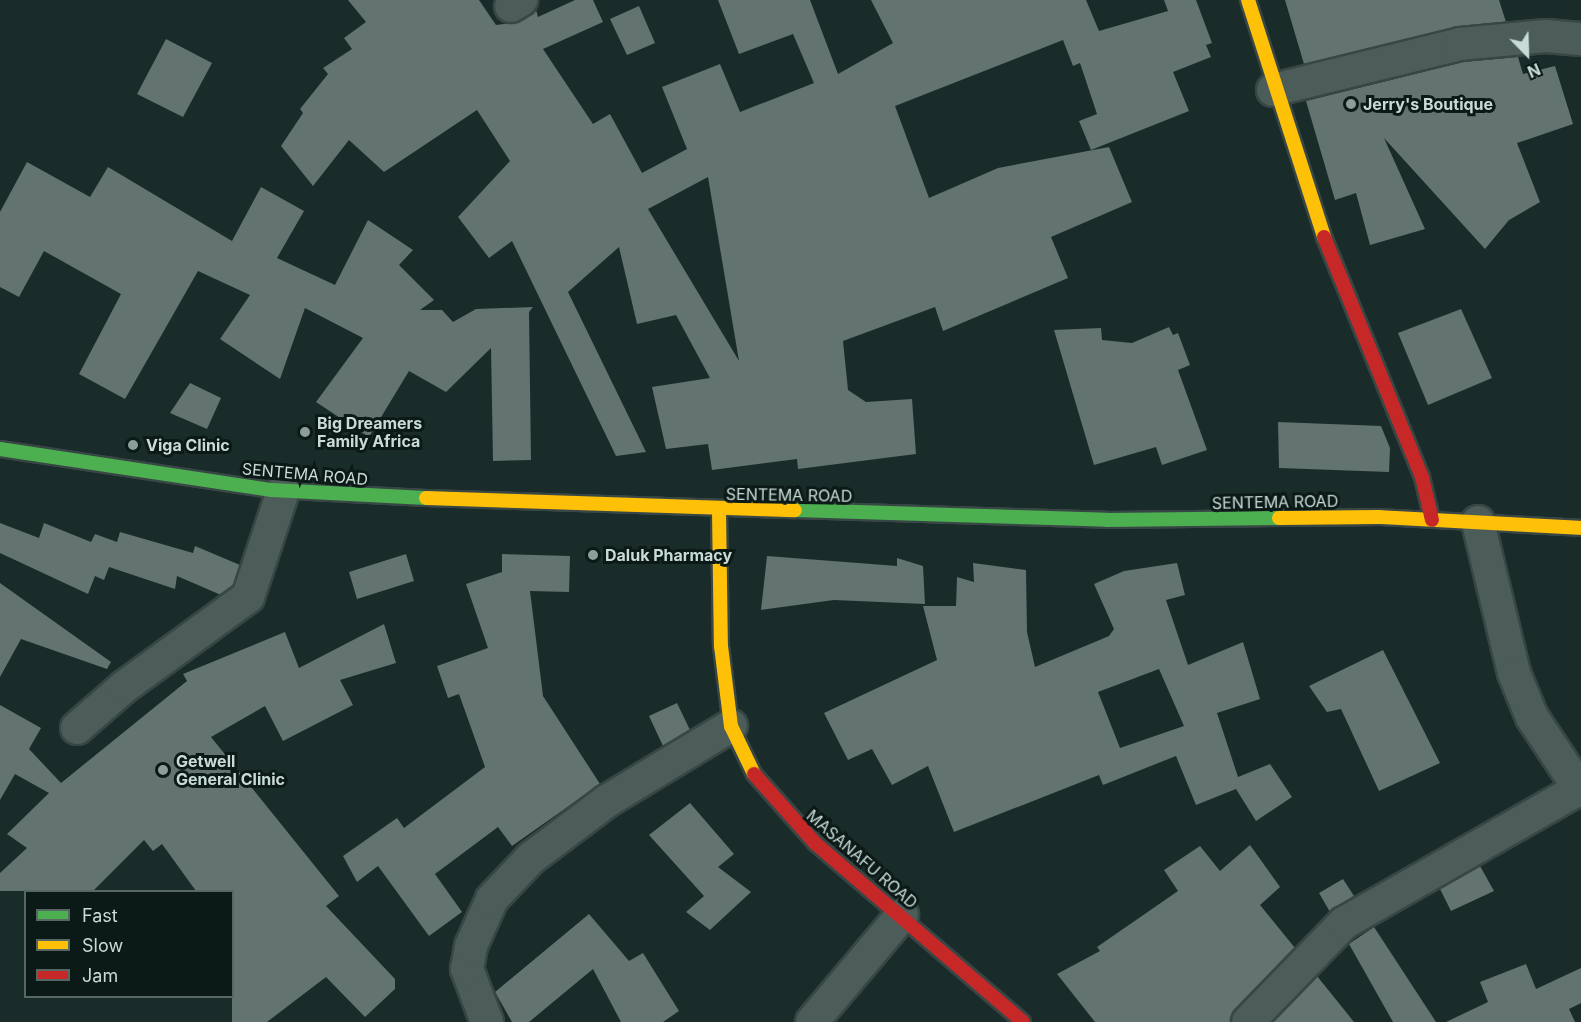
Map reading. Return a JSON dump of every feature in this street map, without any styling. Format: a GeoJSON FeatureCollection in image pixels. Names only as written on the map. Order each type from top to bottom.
{"type":"FeatureCollection","features":[{"type":"Feature","properties":{"kind":"main road"},"geometry":{"type":"LineString","coordinates":[[1248,0],[1273,90],[1311,206],[1422,477],[1432,520]]}},
{"type":"Feature","properties":{"kind":"main road","name":"SENTEMA ROAD"},"geometry":{"type":"LineString","coordinates":[[0,449],[283,491],[719,510],[1107,520],[1432,520],[1581,528]]}},
{"type":"Feature","properties":{"kind":"main road","name":"MASANAFU ROAD"},"geometry":{"type":"LineString","coordinates":[[719,510],[721,646],[731,726],[766,792],[815,843],[902,915],[1023,1022]]}},
{"type":"Feature","properties":{"kind":"street"},"geometry":{"type":"LineString","coordinates":[[1273,90],[1460,44],[1546,36],[1581,39]]}},
{"type":"Feature","properties":{"kind":"street"},"geometry":{"type":"LineString","coordinates":[[77,728],[124,687],[248,597],[283,491]]}},
{"type":"Feature","properties":{"kind":"street"},"geometry":{"type":"LineString","coordinates":[[1248,1022],[1344,922],[1580,790],[1532,717],[1514,673],[1478,522]]}},
{"type":"Feature","properties":{"kind":"street"},"geometry":{"type":"LineString","coordinates":[[487,1022],[467,969],[471,946],[492,898],[531,858],[607,801],[731,726]]}},
{"type":"Feature","properties":{"kind":"street"},"geometry":{"type":"LineString","coordinates":[[812,1022],[902,915]]}},
{"type":"Feature","properties":{"kind":"building"},"geometry":{"type":"Polygon","coordinates":[[[348,0],[479,0],[496,25],[520,22],[536,10],[538,17],[575,0],[593,0],[603,22],[543,49],[593,124],[610,114],[642,173],[687,149],[662,87],[720,64],[740,112],[814,83],[793,34],[739,54],[718,0],[810,0],[838,74],[893,43],[871,0],[1086,0],[1099,31],[1168,11],[1164,0],[1196,0],[1212,43],[1206,45],[1211,57],[1173,72],[1189,111],[1091,150],[1079,121],[1097,114],[1080,63],[1073,66],[1063,40],[895,106],[929,198],[998,168],[1109,147],[1132,202],[1051,237],[1068,278],[943,331],[935,307],[843,341],[848,390],[866,402],[912,399],[916,454],[798,469],[797,459],[712,470],[708,444],[666,449],[652,387],[710,378],[676,315],[637,324],[619,247],[568,292],[646,452],[616,456],[512,241],[489,258],[458,217],[510,161],[477,110],[384,172],[349,140],[313,186],[281,146],[303,113],[300,109],[328,74],[323,68],[352,49],[344,38],[366,22],[348,0]],[[708,177],[648,209],[739,361],[708,177]]]}},
{"type":"Feature","properties":{"kind":"building"},"geometry":{"type":"Polygon","coordinates":[[[1285,0],[1499,0],[1506,22],[1456,27],[1304,64],[1285,0]]]}},
{"type":"Feature","properties":{"kind":"building"},"geometry":{"type":"Polygon","coordinates":[[[639,6],[655,43],[627,55],[610,19],[639,6]]]}},
{"type":"Feature","properties":{"kind":"building"},"geometry":{"type":"Polygon","coordinates":[[[166,39],[212,63],[183,117],[137,94],[166,39]]]}},
{"type":"Feature","properties":{"kind":"building"},"geometry":{"type":"Polygon","coordinates":[[[1518,57],[1523,74],[1555,66],[1573,124],[1517,143],[1540,202],[1509,220],[1485,249],[1384,138],[1425,229],[1370,245],[1356,193],[1335,200],[1306,101],[1463,62],[1518,57]]]}},
{"type":"Feature","properties":{"kind":"building"},"geometry":{"type":"Polygon","coordinates":[[[27,162],[90,197],[108,167],[232,241],[261,187],[304,211],[277,258],[335,285],[368,220],[413,250],[399,265],[434,300],[420,310],[442,310],[453,322],[476,309],[533,307],[529,312],[531,460],[493,461],[491,348],[446,392],[409,371],[369,437],[316,402],[363,338],[305,308],[280,379],[220,339],[250,295],[198,271],[125,399],[79,374],[121,294],[44,251],[19,297],[0,287],[0,212],[27,162]]]}},
{"type":"Feature","properties":{"kind":"building"},"geometry":{"type":"Polygon","coordinates":[[[1461,309],[1492,378],[1428,405],[1398,333],[1461,309]]]}},
{"type":"Feature","properties":{"kind":"building"},"geometry":{"type":"Polygon","coordinates":[[[1169,327],[1173,335],[1178,333],[1190,365],[1178,370],[1207,450],[1162,465],[1156,447],[1094,465],[1054,330],[1101,328],[1102,340],[1132,343],[1169,327]]]}},
{"type":"Feature","properties":{"kind":"building"},"geometry":{"type":"Polygon","coordinates":[[[190,383],[221,398],[207,429],[170,413],[190,383]]]}},
{"type":"Feature","properties":{"kind":"building"},"geometry":{"type":"Polygon","coordinates":[[[1278,422],[1381,426],[1390,448],[1389,472],[1279,468],[1278,422]]]}},
{"type":"Feature","properties":{"kind":"building"},"geometry":{"type":"Polygon","coordinates":[[[0,523],[39,538],[44,523],[91,542],[95,534],[117,542],[120,532],[193,553],[195,546],[240,565],[233,586],[221,595],[177,576],[175,589],[109,567],[104,580],[95,576],[88,594],[0,553],[0,523]]]}},
{"type":"Feature","properties":{"kind":"building"},"geometry":{"type":"Polygon","coordinates":[[[406,554],[414,581],[357,599],[349,572],[406,554]]]}},
{"type":"Feature","properties":{"kind":"building"},"geometry":{"type":"Polygon","coordinates":[[[502,554],[570,556],[569,592],[530,591],[543,696],[600,784],[512,846],[498,827],[435,874],[462,912],[429,936],[378,866],[357,882],[343,856],[397,818],[404,828],[485,767],[459,694],[448,698],[437,666],[488,648],[466,584],[502,572],[502,554]]]}},
{"type":"Feature","properties":{"kind":"building"},"geometry":{"type":"Polygon","coordinates":[[[767,556],[897,566],[897,558],[923,566],[925,604],[834,600],[761,610],[767,556]]]}},
{"type":"Feature","properties":{"kind":"building"},"geometry":{"type":"Polygon","coordinates":[[[973,563],[1026,570],[1027,632],[1035,667],[1109,636],[1114,629],[1094,584],[1124,571],[1177,563],[1185,595],[1166,600],[1188,665],[1243,642],[1260,699],[1217,713],[1238,777],[1270,764],[1292,797],[1256,821],[1236,789],[1196,805],[1176,756],[1103,785],[1099,775],[954,832],[928,766],[892,785],[872,749],[848,760],[824,713],[937,660],[923,606],[956,606],[957,577],[974,582],[973,563]],[[1159,669],[1098,692],[1120,748],[1184,726],[1159,669]]]}},
{"type":"Feature","properties":{"kind":"building"},"geometry":{"type":"Polygon","coordinates":[[[0,583],[111,662],[107,669],[21,639],[0,677],[0,583]]]}},
{"type":"Feature","properties":{"kind":"building"},"geometry":{"type":"Polygon","coordinates":[[[384,624],[396,663],[340,680],[353,705],[283,741],[265,706],[211,737],[339,896],[326,906],[395,979],[395,989],[365,1017],[326,977],[267,1022],[232,1022],[234,890],[195,890],[162,844],[153,851],[144,840],[94,890],[0,891],[0,873],[27,848],[7,834],[49,793],[15,774],[0,800],[0,705],[41,728],[29,749],[61,783],[187,681],[183,674],[285,632],[299,668],[384,624]]]}},
{"type":"Feature","properties":{"kind":"building"},"geometry":{"type":"Polygon","coordinates":[[[1383,650],[1440,763],[1379,791],[1341,709],[1327,712],[1309,686],[1383,650]]]}},
{"type":"Feature","properties":{"kind":"building"},"geometry":{"type":"Polygon","coordinates":[[[677,703],[690,730],[663,746],[649,716],[677,703]]]}},
{"type":"Feature","properties":{"kind":"building"},"geometry":{"type":"Polygon","coordinates":[[[690,803],[734,854],[718,867],[751,892],[710,930],[686,912],[704,896],[649,835],[690,803]]]}},
{"type":"Feature","properties":{"kind":"building"},"geometry":{"type":"Polygon","coordinates":[[[1250,845],[1280,887],[1260,905],[1295,948],[1235,1009],[1231,1022],[1095,1022],[1057,974],[1100,951],[1097,947],[1178,891],[1164,870],[1200,846],[1220,871],[1250,845]]]}},
{"type":"Feature","properties":{"kind":"building"},"geometry":{"type":"Polygon","coordinates":[[[1480,866],[1494,891],[1451,911],[1440,889],[1480,866]]]}},
{"type":"Feature","properties":{"kind":"building"},"geometry":{"type":"Polygon","coordinates":[[[1343,879],[1354,896],[1330,912],[1319,893],[1343,879]]]}},
{"type":"Feature","properties":{"kind":"building"},"geometry":{"type":"Polygon","coordinates":[[[589,914],[629,961],[643,953],[679,1011],[663,1022],[621,1022],[593,969],[529,1022],[512,1022],[495,992],[589,914]]]}},
{"type":"Feature","properties":{"kind":"building"},"geometry":{"type":"Polygon","coordinates":[[[1374,927],[1436,1022],[1393,1022],[1349,944],[1374,927]]]}},
{"type":"Feature","properties":{"kind":"building"},"geometry":{"type":"Polygon","coordinates":[[[1526,964],[1536,989],[1581,968],[1581,1003],[1569,1009],[1575,1022],[1446,1022],[1488,1002],[1480,982],[1526,964]]]}},
{"type":"Feature","properties":{"kind":"building"},"geometry":{"type":"Polygon","coordinates":[[[1317,976],[1354,1022],[1273,1022],[1317,976]]]}},
{"type":"Feature","properties":{"kind":"traffic: fast"},"geometry":{"type":"LineString","coordinates":[[0,449],[272,490],[426,498]]}},
{"type":"Feature","properties":{"kind":"traffic: fast"},"geometry":{"type":"LineString","coordinates":[[795,510],[1107,520],[1279,518]]}},
{"type":"Feature","properties":{"kind":"traffic: slow"},"geometry":{"type":"LineString","coordinates":[[1248,0],[1324,237]]}},
{"type":"Feature","properties":{"kind":"traffic: slow"},"geometry":{"type":"LineString","coordinates":[[426,498],[795,510]]}},
{"type":"Feature","properties":{"kind":"traffic: slow"},"geometry":{"type":"LineString","coordinates":[[719,510],[721,646],[731,726],[754,774]]}},
{"type":"Feature","properties":{"kind":"traffic: slow"},"geometry":{"type":"LineString","coordinates":[[1279,518],[1379,517],[1581,528]]}},
{"type":"Feature","properties":{"kind":"traffic: jam"},"geometry":{"type":"LineString","coordinates":[[1324,237],[1422,477],[1432,520]]}},
{"type":"Feature","properties":{"kind":"traffic: jam"},"geometry":{"type":"LineString","coordinates":[[754,774],[815,843],[1023,1022]]}},
{"type":"Feature","properties":{"kind":"place","name":"Jerry's Boutique"},"geometry":{"type":"Point","coordinates":[1351,104]}},
{"type":"Feature","properties":{"kind":"place","name":"Big Dreamers Family Africa"},"geometry":{"type":"Point","coordinates":[305,432]}},
{"type":"Feature","properties":{"kind":"place","name":"Viga Clinic"},"geometry":{"type":"Point","coordinates":[133,445]}},
{"type":"Feature","properties":{"kind":"place","name":"Daluk Pharmacy"},"geometry":{"type":"Point","coordinates":[593,555]}},
{"type":"Feature","properties":{"kind":"place","name":"Getwell General Clinic"},"geometry":{"type":"Point","coordinates":[163,770]}}]}
